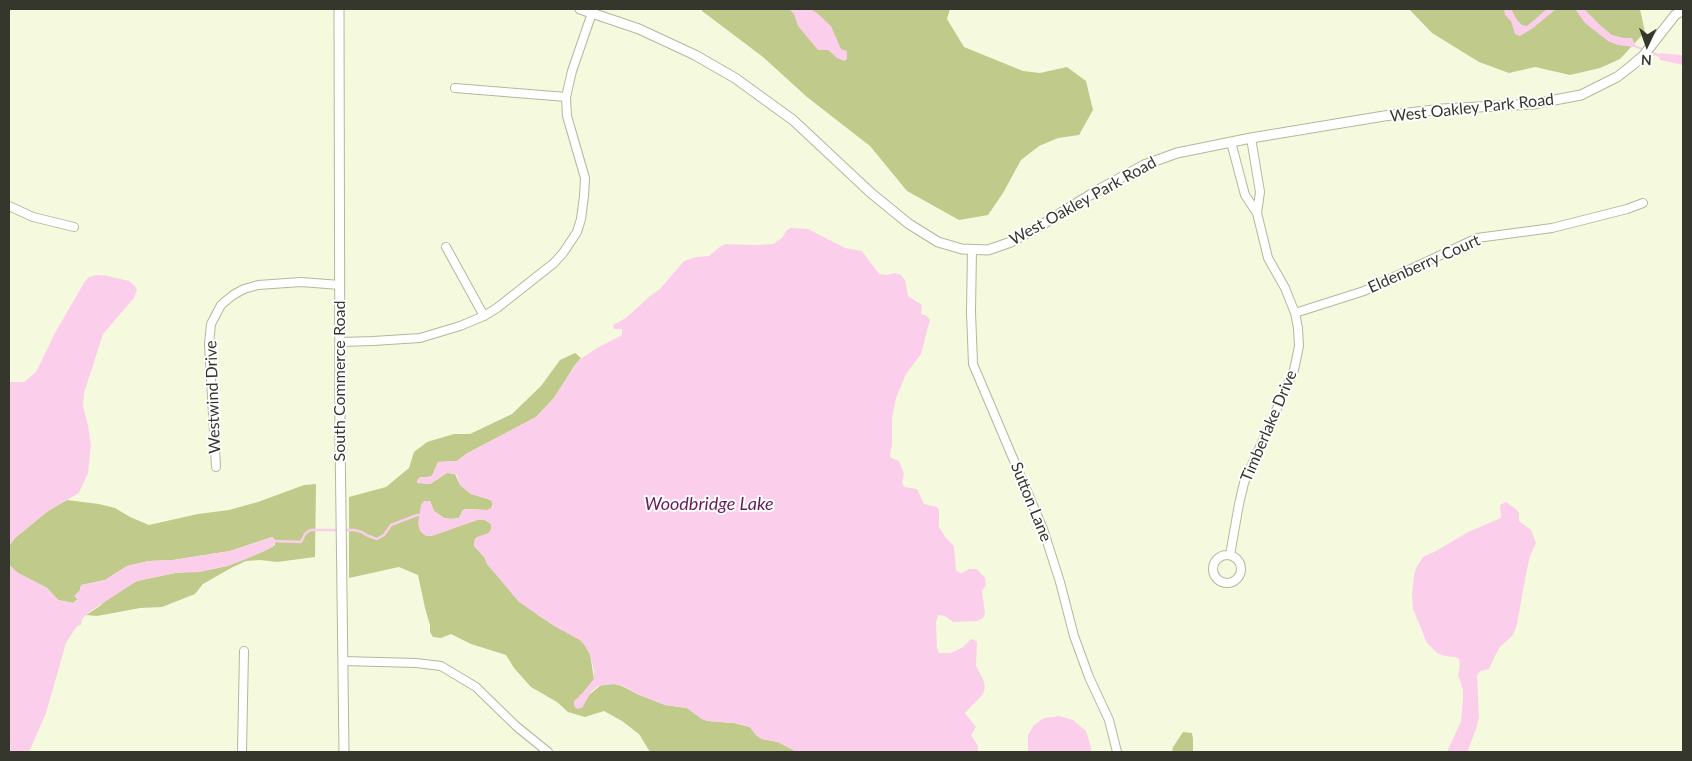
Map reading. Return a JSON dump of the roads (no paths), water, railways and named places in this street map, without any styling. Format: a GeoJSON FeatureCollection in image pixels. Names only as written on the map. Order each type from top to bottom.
{"type":"FeatureCollection","features":[{"type":"Feature","properties":{"kind":"street","name":"South Commerce Road"},"geometry":{"type":"LineString","coordinates":[[339,9],[344,752]]}},
{"type":"Feature","properties":{"kind":"street","name":"West Oakley Park Road"},"geometry":{"type":"LineString","coordinates":[[580,9],[634,28],[695,55],[735,78],[793,120],[871,193],[909,224],[938,242],[962,249],[988,250],[1011,242],[1035,229],[1098,190],[1144,165],[1177,153],[1251,138],[1384,116],[1442,109],[1533,104],[1581,95],[1617,77],[1630,67],[1643,56],[1675,15],[1683,10]]}},
{"type":"Feature","properties":{"kind":"street"},"geometry":{"type":"LineString","coordinates":[[340,342],[420,338],[460,326],[484,316],[554,263],[570,244],[577,232],[581,219],[585,178],[567,116],[566,97],[572,71],[592,13]]}},
{"type":"Feature","properties":{"kind":"street"},"geometry":{"type":"LineString","coordinates":[[455,88],[566,97]]}},
{"type":"Feature","properties":{"kind":"street","name":"Timberlake Drive"},"geometry":{"type":"LineString","coordinates":[[1251,138],[1260,192],[1257,213]]}},
{"type":"Feature","properties":{"kind":"street","name":"Timberlake Drive"},"geometry":{"type":"LineString","coordinates":[[1230,555],[1244,483],[1294,370],[1299,346],[1295,313],[1285,288],[1268,258],[1257,213],[1245,195],[1231,142]]}},
{"type":"Feature","properties":{"kind":"street","name":"Eldenberry Court"},"geometry":{"type":"LineString","coordinates":[[1295,313],[1364,291],[1478,238],[1552,228],[1644,203]]}},
{"type":"Feature","properties":{"kind":"street"},"geometry":{"type":"LineString","coordinates":[[9,206],[33,217],[74,226]]}},
{"type":"Feature","properties":{"kind":"street"},"geometry":{"type":"LineString","coordinates":[[446,247],[484,316]]}},
{"type":"Feature","properties":{"kind":"street","name":"Sutton Lane"},"geometry":{"type":"LineString","coordinates":[[972,249],[972,364],[1043,529],[1060,582],[1074,636],[1089,676],[1109,720],[1117,752]]}},
{"type":"Feature","properties":{"kind":"street","name":"Westwind Drive"},"geometry":{"type":"LineString","coordinates":[[216,467],[209,344],[211,324],[221,305],[238,292],[258,285],[301,282],[340,285]]}},
{"type":"Feature","properties":{"kind":"street"},"geometry":{"type":"LineString","coordinates":[[242,752],[244,651]]}},
{"type":"Feature","properties":{"kind":"street"},"geometry":{"type":"LineString","coordinates":[[343,661],[416,663],[441,666],[476,687],[516,726],[548,752]]}},
{"type":"Feature","properties":{"kind":"water"},"geometry":{"type":"Polygon","coordinates":[[[789,9],[810,9],[817,13],[831,26],[841,49],[847,51],[847,59],[844,61],[837,58],[828,50],[818,50],[798,26],[794,14],[789,9]]]}},
{"type":"Feature","properties":{"kind":"water"},"geometry":{"type":"Polygon","coordinates":[[[1504,9],[1511,9],[1517,20],[1522,25],[1527,26],[1547,9],[1556,9],[1520,36],[1515,34],[1511,21],[1505,15],[1504,9]]]}},
{"type":"Feature","properties":{"kind":"water"},"geometry":{"type":"Polygon","coordinates":[[[1575,9],[1584,9],[1612,35],[1632,38],[1635,45],[1659,54],[1683,56],[1683,65],[1660,60],[1659,57],[1634,47],[1618,45],[1608,41],[1585,23],[1575,9]]]}},
{"type":"Feature","properties":{"kind":"water","name":"Woodbridge Lake"},"geometry":{"type":"Polygon","coordinates":[[[790,228],[808,229],[845,248],[862,251],[879,274],[895,273],[901,275],[905,280],[908,296],[922,305],[921,314],[927,316],[930,320],[921,354],[906,374],[896,398],[892,418],[890,455],[891,458],[899,461],[904,474],[902,483],[904,487],[917,489],[924,504],[937,507],[939,510],[939,527],[954,546],[956,570],[962,573],[969,569],[977,569],[985,578],[986,585],[982,591],[985,614],[983,618],[977,621],[953,622],[945,616],[938,615],[936,622],[937,648],[939,653],[951,653],[963,647],[971,639],[977,642],[976,666],[985,687],[983,694],[965,713],[976,727],[971,735],[978,746],[978,752],[797,752],[778,742],[762,739],[750,727],[734,723],[708,721],[687,708],[665,705],[637,694],[624,686],[614,684],[598,686],[591,692],[582,708],[577,709],[574,706],[574,701],[594,679],[590,654],[580,640],[554,626],[519,602],[487,564],[485,558],[474,546],[477,537],[489,533],[491,524],[485,520],[477,520],[432,536],[426,536],[420,531],[418,523],[421,505],[424,501],[430,501],[434,511],[444,518],[451,519],[459,518],[464,509],[487,510],[493,507],[491,500],[471,494],[460,485],[457,475],[452,473],[447,473],[430,484],[417,483],[420,477],[432,476],[438,462],[457,461],[466,454],[536,417],[554,398],[579,360],[622,335],[622,329],[614,329],[613,325],[626,318],[660,289],[684,261],[696,257],[709,256],[726,244],[773,244],[782,238],[790,228]]]}},
{"type":"Feature","properties":{"kind":"water"},"geometry":{"type":"Polygon","coordinates":[[[97,275],[129,281],[137,290],[134,298],[103,334],[84,393],[83,406],[91,445],[88,473],[79,493],[48,511],[15,538],[9,546],[9,382],[24,382],[36,372],[55,333],[85,281],[89,277],[97,275]]]}},
{"type":"Feature","properties":{"kind":"water"},"geometry":{"type":"Polygon","coordinates":[[[1506,502],[1519,513],[1519,521],[1531,530],[1536,543],[1530,556],[1517,624],[1513,635],[1500,647],[1489,669],[1480,671],[1477,676],[1479,717],[1467,752],[1447,752],[1461,721],[1463,690],[1458,675],[1460,664],[1459,659],[1437,653],[1427,643],[1413,609],[1414,576],[1416,568],[1423,557],[1468,532],[1501,518],[1500,505],[1506,502]]]}},
{"type":"Feature","properties":{"kind":"water"},"geometry":{"type":"Polygon","coordinates":[[[273,537],[275,542],[273,547],[227,566],[200,572],[175,573],[137,581],[89,612],[66,643],[46,713],[30,750],[28,752],[9,752],[9,565],[18,573],[47,588],[58,600],[73,603],[78,600],[74,596],[80,590],[81,585],[105,580],[127,566],[149,561],[173,560],[230,551],[273,537]]]}},
{"type":"Feature","properties":{"kind":"water"},"geometry":{"type":"Polygon","coordinates":[[[1059,716],[1073,720],[1086,731],[1091,752],[1028,752],[1028,735],[1034,725],[1044,718],[1059,716]]]}},
{"type":"Feature","properties":{"kind":"waterway"},"geometry":{"type":"LineString","coordinates":[[275,541],[301,542],[305,534],[310,530],[354,530],[377,539],[384,535],[391,525],[419,515]]}}]}
